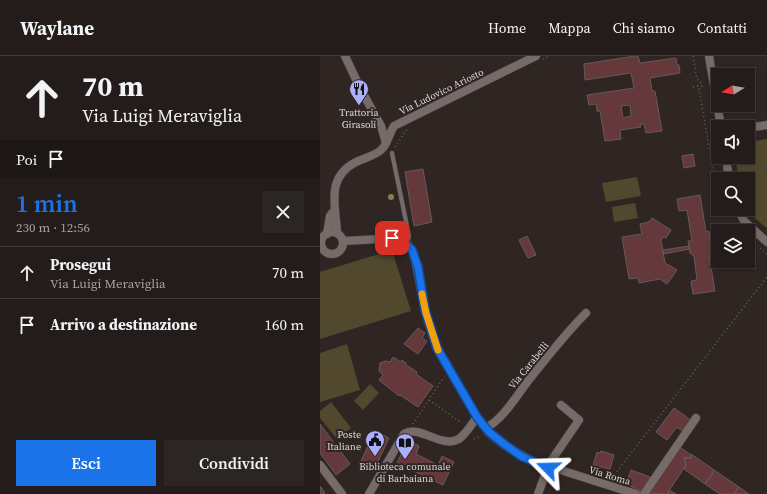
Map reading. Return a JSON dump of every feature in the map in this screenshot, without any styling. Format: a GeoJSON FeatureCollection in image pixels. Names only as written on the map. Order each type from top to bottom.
{"type":"FeatureCollection","features":[{"type":"Feature","properties":{"kind":"street"},"geometry":{"type":"LineString","coordinates":[[709,56],[720,120]]}},
{"type":"Feature","properties":{"kind":"street"},"geometry":{"type":"LineString","coordinates":[[330,255],[324,251],[320,244],[327,234],[330,216],[333,212],[335,188],[344,172],[350,166],[380,150],[386,143],[381,126],[361,90],[347,59]]}},
{"type":"Feature","properties":{"kind":"street","name":"Via Ludovico Ariosto"},"geometry":{"type":"LineString","coordinates":[[386,143],[394,126],[536,59]]}},
{"type":"Feature","properties":{"kind":"street"},"geometry":{"type":"LineString","coordinates":[[755,127],[767,125]]}},
{"type":"Feature","properties":{"kind":"street"},"geometry":{"type":"LineString","coordinates":[[381,126],[394,126]]}},
{"type":"Feature","properties":{"kind":"street"},"geometry":{"type":"LineString","coordinates":[[333,212],[336,216],[337,233],[344,240],[372,241],[392,238],[402,240],[408,244]]}},
{"type":"Feature","properties":{"kind":"street"},"geometry":{"type":"LineString","coordinates":[[741,216],[745,222],[767,242]]}},
{"type":"Feature","properties":{"kind":"street"},"geometry":{"type":"LineString","coordinates":[[327,234],[337,233]]}},
{"type":"Feature","properties":{"kind":"street"},"geometry":{"type":"LineString","coordinates":[[320,257],[341,252],[344,246],[344,240]]}},
{"type":"Feature","properties":{"kind":"street","name":"Via Roma"},"geometry":{"type":"LineString","coordinates":[[408,244],[416,261],[425,310],[437,348],[477,417],[485,428],[521,456],[548,468],[607,484],[636,494]]}},
{"type":"Feature","properties":{"kind":"street","name":"Via Carabelli"},"geometry":{"type":"LineString","coordinates":[[485,428],[490,425],[508,406],[550,353],[586,313]]}},
{"type":"Feature","properties":{"kind":"street"},"geometry":{"type":"LineString","coordinates":[[538,494],[548,468],[579,420],[561,405]]}},
{"type":"Feature","properties":{"kind":"street"},"geometry":{"type":"LineString","coordinates":[[369,494],[404,434],[408,432],[441,441],[457,440],[463,436],[477,417]]}},
{"type":"Feature","properties":{"kind":"street"},"geometry":{"type":"LineString","coordinates":[[644,494],[696,418]]}},
{"type":"Feature","properties":{"kind":"street"},"geometry":{"type":"LineString","coordinates":[[320,465],[340,493]]}},
{"type":"Feature","properties":{"kind":"lane"},"geometry":{"type":"LineString","coordinates":[[392,152],[409,236],[408,244]]}},
{"type":"Feature","properties":{"kind":"path"},"geometry":{"type":"LineString","coordinates":[[536,59],[550,56]]}},
{"type":"Feature","properties":{"kind":"path"},"geometry":{"type":"LineString","coordinates":[[693,56],[697,79],[700,81],[701,85],[699,89],[713,172]]}},
{"type":"Feature","properties":{"kind":"path"},"geometry":{"type":"LineString","coordinates":[[694,87],[701,85]]}},
{"type":"Feature","properties":{"kind":"path"},"geometry":{"type":"LineString","coordinates":[[392,152],[405,134],[410,124]]}},
{"type":"Feature","properties":{"kind":"path"},"geometry":{"type":"LineString","coordinates":[[607,484],[711,352],[767,277]]}},
{"type":"Feature","properties":{"kind":"path"},"geometry":{"type":"LineString","coordinates":[[413,424],[446,375]]}},
{"type":"Feature","properties":{"kind":"path"},"geometry":{"type":"LineString","coordinates":[[429,400],[460,422]]}},
{"type":"Feature","properties":{"kind":"shaded area"},"geometry":{"type":"Polygon","coordinates":[[[767,139],[767,228],[753,216],[755,216],[755,172],[738,172],[736,164],[755,164],[755,141],[767,139]]]}},
{"type":"Feature","properties":{"kind":"shaded area"},"geometry":{"type":"Polygon","coordinates":[[[637,177],[641,196],[606,202],[602,183],[637,177]]]}},
{"type":"Feature","properties":{"kind":"shaded area"},"geometry":{"type":"Polygon","coordinates":[[[635,203],[638,218],[614,222],[612,207],[635,203]]]}},
{"type":"Feature","properties":{"kind":"shaded area"},"geometry":{"type":"Polygon","coordinates":[[[392,250],[411,311],[320,339],[320,272],[392,250]]]}},
{"type":"Feature","properties":{"kind":"shaded area"},"geometry":{"type":"Polygon","coordinates":[[[347,344],[360,390],[320,402],[320,353],[347,344]]]}},
{"type":"Feature","properties":{"kind":"shaded area"},"geometry":{"type":"Polygon","coordinates":[[[370,384],[379,393],[363,410],[354,401],[370,384]]]}},
{"type":"Feature","properties":{"kind":"shaded area"},"geometry":{"type":"Polygon","coordinates":[[[331,402],[351,428],[337,439],[320,418],[320,411],[331,402]]]}},
{"type":"Feature","properties":{"kind":"building"},"geometry":{"type":"Polygon","coordinates":[[[635,56],[638,56],[640,63],[676,58],[680,73],[650,78],[652,91],[655,91],[662,131],[646,133],[644,124],[640,124],[641,127],[620,130],[621,139],[605,141],[600,111],[597,111],[596,104],[589,105],[587,95],[634,88],[631,73],[585,80],[584,64],[635,56]],[[630,105],[621,106],[623,118],[631,116],[630,105]]]}},
{"type":"Feature","properties":{"kind":"building"},"geometry":{"type":"Polygon","coordinates":[[[693,154],[695,166],[684,168],[682,156],[693,154]]]}},
{"type":"Feature","properties":{"kind":"building"},"geometry":{"type":"Polygon","coordinates":[[[423,169],[432,222],[414,226],[405,172],[423,169]]]}},
{"type":"Feature","properties":{"kind":"building"},"geometry":{"type":"Polygon","coordinates":[[[700,195],[706,232],[708,231],[711,233],[711,236],[709,235],[711,240],[711,254],[709,255],[715,291],[693,294],[691,281],[697,280],[694,256],[690,253],[688,241],[692,241],[687,210],[679,211],[677,199],[700,195]]]}},
{"type":"Feature","properties":{"kind":"building"},"geometry":{"type":"Polygon","coordinates":[[[652,218],[671,230],[666,238],[664,237],[661,240],[665,263],[677,270],[667,284],[660,279],[639,283],[638,278],[629,279],[622,237],[642,234],[640,224],[649,222],[652,218]]]}},
{"type":"Feature","properties":{"kind":"building"},"geometry":{"type":"Polygon","coordinates":[[[527,236],[536,255],[528,258],[519,240],[527,236]]]}},
{"type":"Feature","properties":{"kind":"building"},"geometry":{"type":"Polygon","coordinates":[[[689,246],[690,249],[663,254],[663,250],[689,246]]]}},
{"type":"Feature","properties":{"kind":"building"},"geometry":{"type":"Polygon","coordinates":[[[418,328],[425,333],[422,338],[427,341],[418,354],[404,344],[418,328]]]}},
{"type":"Feature","properties":{"kind":"building"},"geometry":{"type":"Polygon","coordinates":[[[393,357],[401,362],[402,360],[406,363],[406,365],[417,372],[416,374],[433,386],[418,407],[400,395],[399,396],[379,380],[383,375],[379,371],[380,363],[386,361],[390,362],[393,357]]]}},
{"type":"Feature","properties":{"kind":"building"},"geometry":{"type":"Polygon","coordinates":[[[674,408],[692,421],[683,432],[677,427],[667,440],[656,432],[674,408]]]}},
{"type":"Feature","properties":{"kind":"building"},"geometry":{"type":"Polygon","coordinates":[[[320,424],[350,464],[336,475],[320,453],[320,424]]]}},
{"type":"Feature","properties":{"kind":"building"},"geometry":{"type":"Polygon","coordinates":[[[375,431],[389,438],[373,472],[359,465],[375,431]]]}},
{"type":"Feature","properties":{"kind":"building"},"geometry":{"type":"Polygon","coordinates":[[[408,440],[419,446],[416,454],[438,465],[442,456],[454,462],[443,485],[397,463],[408,440]]]}},
{"type":"Feature","properties":{"kind":"building"},"geometry":{"type":"Polygon","coordinates":[[[678,446],[691,455],[691,458],[684,458],[686,465],[667,494],[646,493],[678,446]]]}},
{"type":"Feature","properties":{"kind":"building"},"geometry":{"type":"Polygon","coordinates":[[[601,451],[614,455],[610,469],[593,465],[597,452],[600,453],[601,451]]]}},
{"type":"Feature","properties":{"kind":"building"},"geometry":{"type":"Polygon","coordinates":[[[691,454],[714,470],[711,477],[705,484],[684,469],[686,465],[684,458],[691,458],[691,454]]]}},
{"type":"Feature","properties":{"kind":"building"},"geometry":{"type":"Polygon","coordinates":[[[631,470],[650,477],[642,492],[626,484],[631,470]]]}},
{"type":"Feature","properties":{"kind":"building"},"geometry":{"type":"Polygon","coordinates":[[[714,470],[739,487],[734,494],[720,494],[705,484],[711,477],[714,470]]]}},
{"type":"Feature","properties":{"kind":"building"},"geometry":{"type":"Polygon","coordinates":[[[320,486],[325,493],[320,494],[320,486]]]}},
{"type":"Feature","properties":{"kind":"building"},"geometry":{"type":"Polygon","coordinates":[[[739,487],[749,494],[734,494],[739,487]]]}},
{"type":"Feature","properties":{"kind":"building"},"geometry":{"type":"Polygon","coordinates":[[[669,490],[676,494],[667,494],[669,490]]]}},
{"type":"Feature","properties":{"kind":"slow traffic"},"geometry":{"type":"LineString","coordinates":[[422,294],[426,313],[438,350]]}},
{"type":"Feature","properties":{"kind":"place","name":"Trattoria Girasoli"},"geometry":{"type":"Point","coordinates":[359,106]}},
{"type":"Feature","properties":{"kind":"place","name":"Poste Italiane"},"geometry":{"type":"Point","coordinates":[375,457]}},
{"type":"Feature","properties":{"kind":"place","name":"Biblioteca comunale di Barbaiana"},"geometry":{"type":"Point","coordinates":[405,460]}},
{"type":"Feature","properties":{"kind":"route"},"geometry":{"type":"LineString","coordinates":[[392,238],[398,238],[404,241],[408,244],[414,254],[418,267],[425,310],[437,348],[477,417],[489,432],[504,444],[521,456],[548,468]]}}]}
